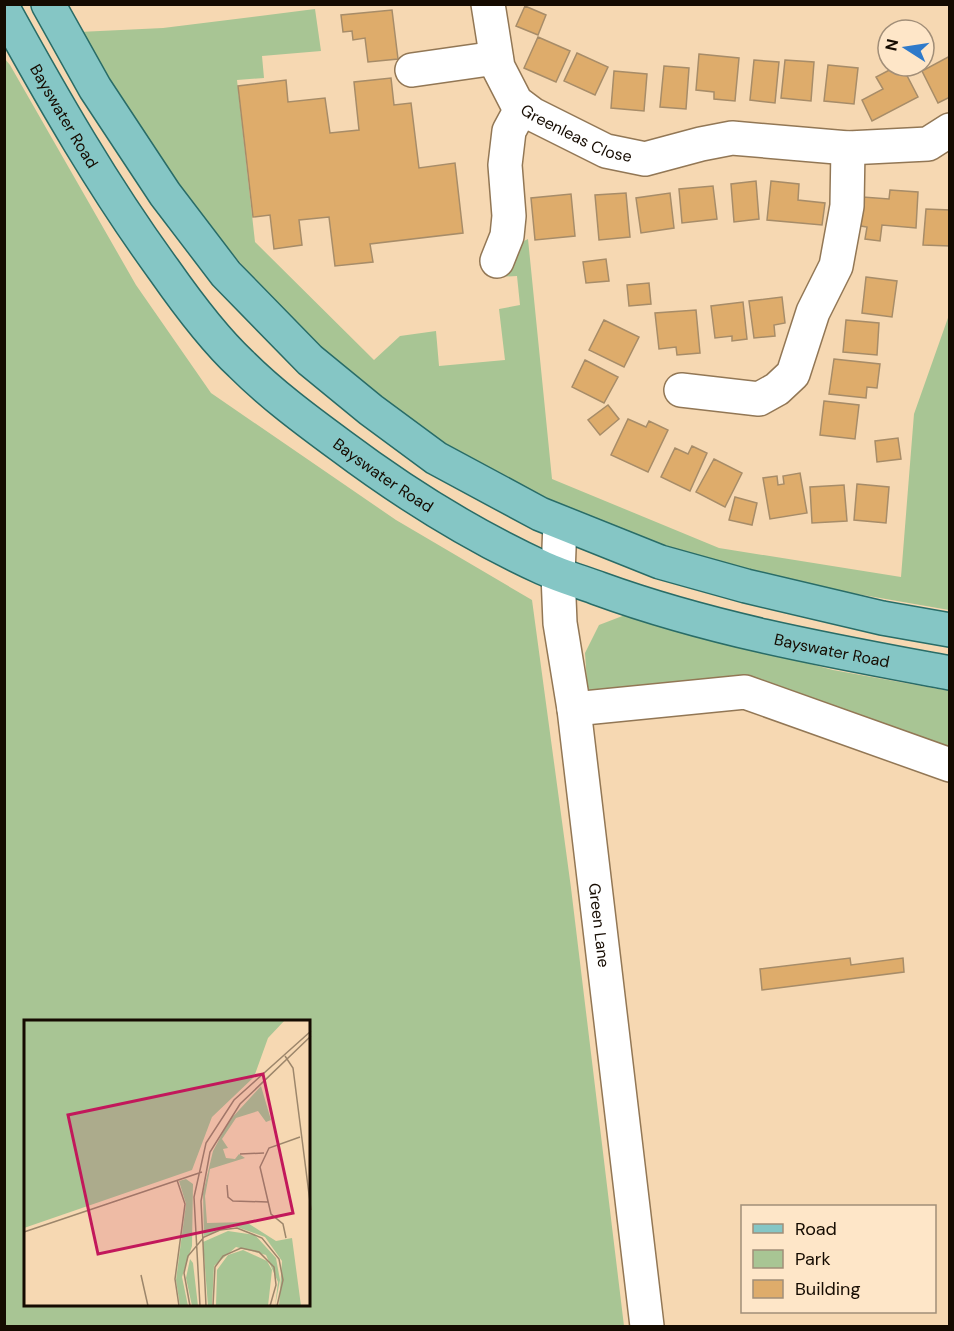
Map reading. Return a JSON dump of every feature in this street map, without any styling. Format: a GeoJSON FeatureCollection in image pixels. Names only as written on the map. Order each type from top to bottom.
{"type":"FeatureCollection","features":[{"type":"Feature","properties":{"kind":"main road"},"geometry":{"type":"LineString","coordinates":[[48,4],[95,88],[165,194],[226,274],[310,360],[371,410],[436,458],[540,514],[660,562],[871,615],[950,630]]}},
{"type":"Feature","properties":{"kind":"main road","name":"Bayswater Road"},"geometry":{"type":"LineString","coordinates":[[4,10],[44,83],[135,230],[183,297],[239,363],[304,419],[373,470],[471,533],[558,574],[642,605],[846,654],[950,673]]}},
{"type":"Feature","properties":{"kind":"street","name":"Greenleas Close"},"geometry":{"type":"LineString","coordinates":[[488,4],[498,67],[516,102],[550,124],[606,151],[645,159],[732,138],[848,148],[928,144],[950,130]]}},
{"type":"Feature","properties":{"kind":"street"},"geometry":{"type":"LineString","coordinates":[[412,70],[496,58]]}},
{"type":"Feature","properties":{"kind":"street"},"geometry":{"type":"LineString","coordinates":[[497,261],[507,236],[509,216],[505,165],[509,131],[522,107]]}},
{"type":"Feature","properties":{"kind":"street"},"geometry":{"type":"LineString","coordinates":[[681,390],[759,399],[777,389],[793,374],[813,312],[836,266],[847,206],[848,148]]}},
{"type":"Feature","properties":{"kind":"street","name":"Green Lane"},"geometry":{"type":"LineString","coordinates":[[560,523],[558,574],[560,623],[574,709],[647,1326]]}},
{"type":"Feature","properties":{"kind":"street"},"geometry":{"type":"LineString","coordinates":[[574,709],[745,692],[950,765]]}},
{"type":"Feature","properties":{"kind":"green space"},"geometry":{"type":"Polygon","coordinates":[[[315,9],[321,51],[262,56],[264,78],[237,80],[255,242],[374,360],[400,336],[436,331],[439,366],[505,360],[499,309],[520,305],[517,276],[495,277],[518,244],[528,239],[552,479],[719,548],[901,577],[914,414],[949,315],[949,610],[834,590],[701,559],[613,530],[527,491],[434,438],[322,349],[266,293],[189,202],[79,32],[163,28],[315,9]]]}},
{"type":"Feature","properties":{"kind":"green space"},"geometry":{"type":"Polygon","coordinates":[[[5,59],[136,285],[211,393],[396,520],[532,600],[571,888],[624,1326],[5,1326],[5,59]]]}},
{"type":"Feature","properties":{"kind":"green space"},"geometry":{"type":"Polygon","coordinates":[[[625,615],[833,670],[949,691],[949,756],[748,684],[588,698],[585,653],[599,625],[625,615]]]}},
{"type":"Feature","properties":{"kind":"building"},"geometry":{"type":"Polygon","coordinates":[[[525,6],[546,15],[538,35],[516,26],[525,6]]]}},
{"type":"Feature","properties":{"kind":"building"},"geometry":{"type":"Polygon","coordinates":[[[392,10],[398,59],[368,62],[365,38],[353,40],[352,31],[343,32],[341,15],[392,10]]]}},
{"type":"Feature","properties":{"kind":"building"},"geometry":{"type":"Polygon","coordinates":[[[538,37],[570,51],[556,82],[524,68],[538,37]]]}},
{"type":"Feature","properties":{"kind":"building"},"geometry":{"type":"Polygon","coordinates":[[[577,53],[608,67],[595,95],[564,81],[577,53]]]}},
{"type":"Feature","properties":{"kind":"building"},"geometry":{"type":"Polygon","coordinates":[[[699,54],[739,58],[735,101],[714,99],[714,92],[696,90],[699,54]]]}},
{"type":"Feature","properties":{"kind":"building"},"geometry":{"type":"Polygon","coordinates":[[[950,56],[950,97],[938,103],[926,78],[936,78],[936,64],[950,56]]]}},
{"type":"Feature","properties":{"kind":"building"},"geometry":{"type":"Polygon","coordinates":[[[754,60],[779,62],[775,103],[750,100],[754,60]]]}},
{"type":"Feature","properties":{"kind":"building"},"geometry":{"type":"Polygon","coordinates":[[[785,60],[814,62],[811,101],[781,98],[785,60]]]}},
{"type":"Feature","properties":{"kind":"building"},"geometry":{"type":"Polygon","coordinates":[[[828,65],[858,68],[854,104],[824,101],[828,65]]]}},
{"type":"Feature","properties":{"kind":"building"},"geometry":{"type":"Polygon","coordinates":[[[664,66],[689,68],[686,109],[660,107],[664,66]]]}},
{"type":"Feature","properties":{"kind":"building"},"geometry":{"type":"Polygon","coordinates":[[[614,71],[647,74],[644,111],[611,108],[614,71]]]}},
{"type":"Feature","properties":{"kind":"building"},"geometry":{"type":"Polygon","coordinates":[[[391,78],[394,105],[411,103],[419,168],[455,163],[463,233],[370,244],[373,262],[335,266],[329,217],[299,220],[302,245],[274,249],[270,215],[253,217],[238,86],[286,80],[288,102],[325,98],[330,133],[359,130],[354,82],[391,78]]]}},
{"type":"Feature","properties":{"kind":"building"},"geometry":{"type":"Polygon","coordinates":[[[877,78],[908,78],[918,97],[872,121],[862,100],[883,89],[877,78]]]}},
{"type":"Feature","properties":{"kind":"building"},"geometry":{"type":"Polygon","coordinates":[[[756,181],[759,219],[734,222],[731,184],[756,181]]]}},
{"type":"Feature","properties":{"kind":"building"},"geometry":{"type":"Polygon","coordinates":[[[771,181],[799,184],[798,200],[825,203],[822,225],[767,220],[771,181]]]}},
{"type":"Feature","properties":{"kind":"building"},"geometry":{"type":"Polygon","coordinates":[[[713,186],[717,219],[682,223],[679,189],[713,186]]]}},
{"type":"Feature","properties":{"kind":"building"},"geometry":{"type":"Polygon","coordinates":[[[890,190],[918,192],[916,228],[882,225],[880,241],[865,239],[867,227],[861,226],[863,197],[889,199],[890,190]]]}},
{"type":"Feature","properties":{"kind":"building"},"geometry":{"type":"Polygon","coordinates":[[[626,193],[630,237],[599,240],[595,195],[626,193]]]}},
{"type":"Feature","properties":{"kind":"building"},"geometry":{"type":"Polygon","coordinates":[[[670,193],[674,228],[641,233],[636,198],[670,193]]]}},
{"type":"Feature","properties":{"kind":"building"},"geometry":{"type":"Polygon","coordinates":[[[571,194],[575,236],[535,240],[531,198],[571,194]]]}},
{"type":"Feature","properties":{"kind":"building"},"geometry":{"type":"Polygon","coordinates":[[[926,209],[950,210],[950,246],[923,245],[926,209]]]}},
{"type":"Feature","properties":{"kind":"building"},"geometry":{"type":"Polygon","coordinates":[[[606,259],[609,281],[586,283],[583,262],[606,259]]]}},
{"type":"Feature","properties":{"kind":"building"},"geometry":{"type":"Polygon","coordinates":[[[866,277],[897,281],[892,317],[862,313],[866,277]]]}},
{"type":"Feature","properties":{"kind":"building"},"geometry":{"type":"Polygon","coordinates":[[[649,283],[651,304],[629,306],[627,285],[649,283]]]}},
{"type":"Feature","properties":{"kind":"building"},"geometry":{"type":"Polygon","coordinates":[[[782,297],[785,323],[774,325],[775,336],[754,338],[749,301],[782,297]]]}},
{"type":"Feature","properties":{"kind":"building"},"geometry":{"type":"Polygon","coordinates":[[[743,302],[747,339],[732,341],[732,336],[715,338],[711,306],[743,302]]]}},
{"type":"Feature","properties":{"kind":"building"},"geometry":{"type":"Polygon","coordinates":[[[696,310],[700,353],[677,355],[676,347],[659,349],[655,313],[696,310]]]}},
{"type":"Feature","properties":{"kind":"building"},"geometry":{"type":"Polygon","coordinates":[[[604,320],[639,337],[624,367],[589,350],[604,320]]]}},
{"type":"Feature","properties":{"kind":"building"},"geometry":{"type":"Polygon","coordinates":[[[846,320],[879,323],[877,355],[843,352],[846,320]]]}},
{"type":"Feature","properties":{"kind":"building"},"geometry":{"type":"Polygon","coordinates":[[[834,359],[880,364],[877,388],[867,387],[866,398],[829,394],[834,359]]]}},
{"type":"Feature","properties":{"kind":"building"},"geometry":{"type":"Polygon","coordinates":[[[585,360],[618,377],[604,403],[572,387],[585,360]]]}},
{"type":"Feature","properties":{"kind":"building"},"geometry":{"type":"Polygon","coordinates":[[[824,401],[859,405],[855,439],[820,435],[824,401]]]}},
{"type":"Feature","properties":{"kind":"building"},"geometry":{"type":"Polygon","coordinates":[[[608,405],[619,419],[600,435],[588,420],[608,405]]]}},
{"type":"Feature","properties":{"kind":"building"},"geometry":{"type":"Polygon","coordinates":[[[628,419],[646,427],[649,421],[668,430],[648,472],[611,455],[628,419]]]}},
{"type":"Feature","properties":{"kind":"building"},"geometry":{"type":"Polygon","coordinates":[[[898,438],[901,459],[877,462],[875,441],[898,438]]]}},
{"type":"Feature","properties":{"kind":"building"},"geometry":{"type":"Polygon","coordinates":[[[692,446],[707,453],[690,491],[661,477],[675,448],[688,454],[692,446]]]}},
{"type":"Feature","properties":{"kind":"building"},"geometry":{"type":"Polygon","coordinates":[[[714,459],[742,473],[725,507],[696,492],[714,459]]]}},
{"type":"Feature","properties":{"kind":"building"},"geometry":{"type":"Polygon","coordinates":[[[800,473],[807,513],[770,519],[763,478],[777,476],[778,485],[784,484],[783,476],[800,473]]]}},
{"type":"Feature","properties":{"kind":"building"},"geometry":{"type":"Polygon","coordinates":[[[857,484],[889,487],[886,523],[854,520],[857,484]]]}},
{"type":"Feature","properties":{"kind":"building"},"geometry":{"type":"Polygon","coordinates":[[[844,485],[847,521],[812,523],[810,487],[844,485]]]}},
{"type":"Feature","properties":{"kind":"building"},"geometry":{"type":"Polygon","coordinates":[[[735,497],[757,503],[752,525],[729,520],[735,497]]]}},
{"type":"Feature","properties":{"kind":"building"},"geometry":{"type":"Polygon","coordinates":[[[850,958],[851,965],[903,958],[904,972],[762,990],[760,969],[850,958]]]}}]}
